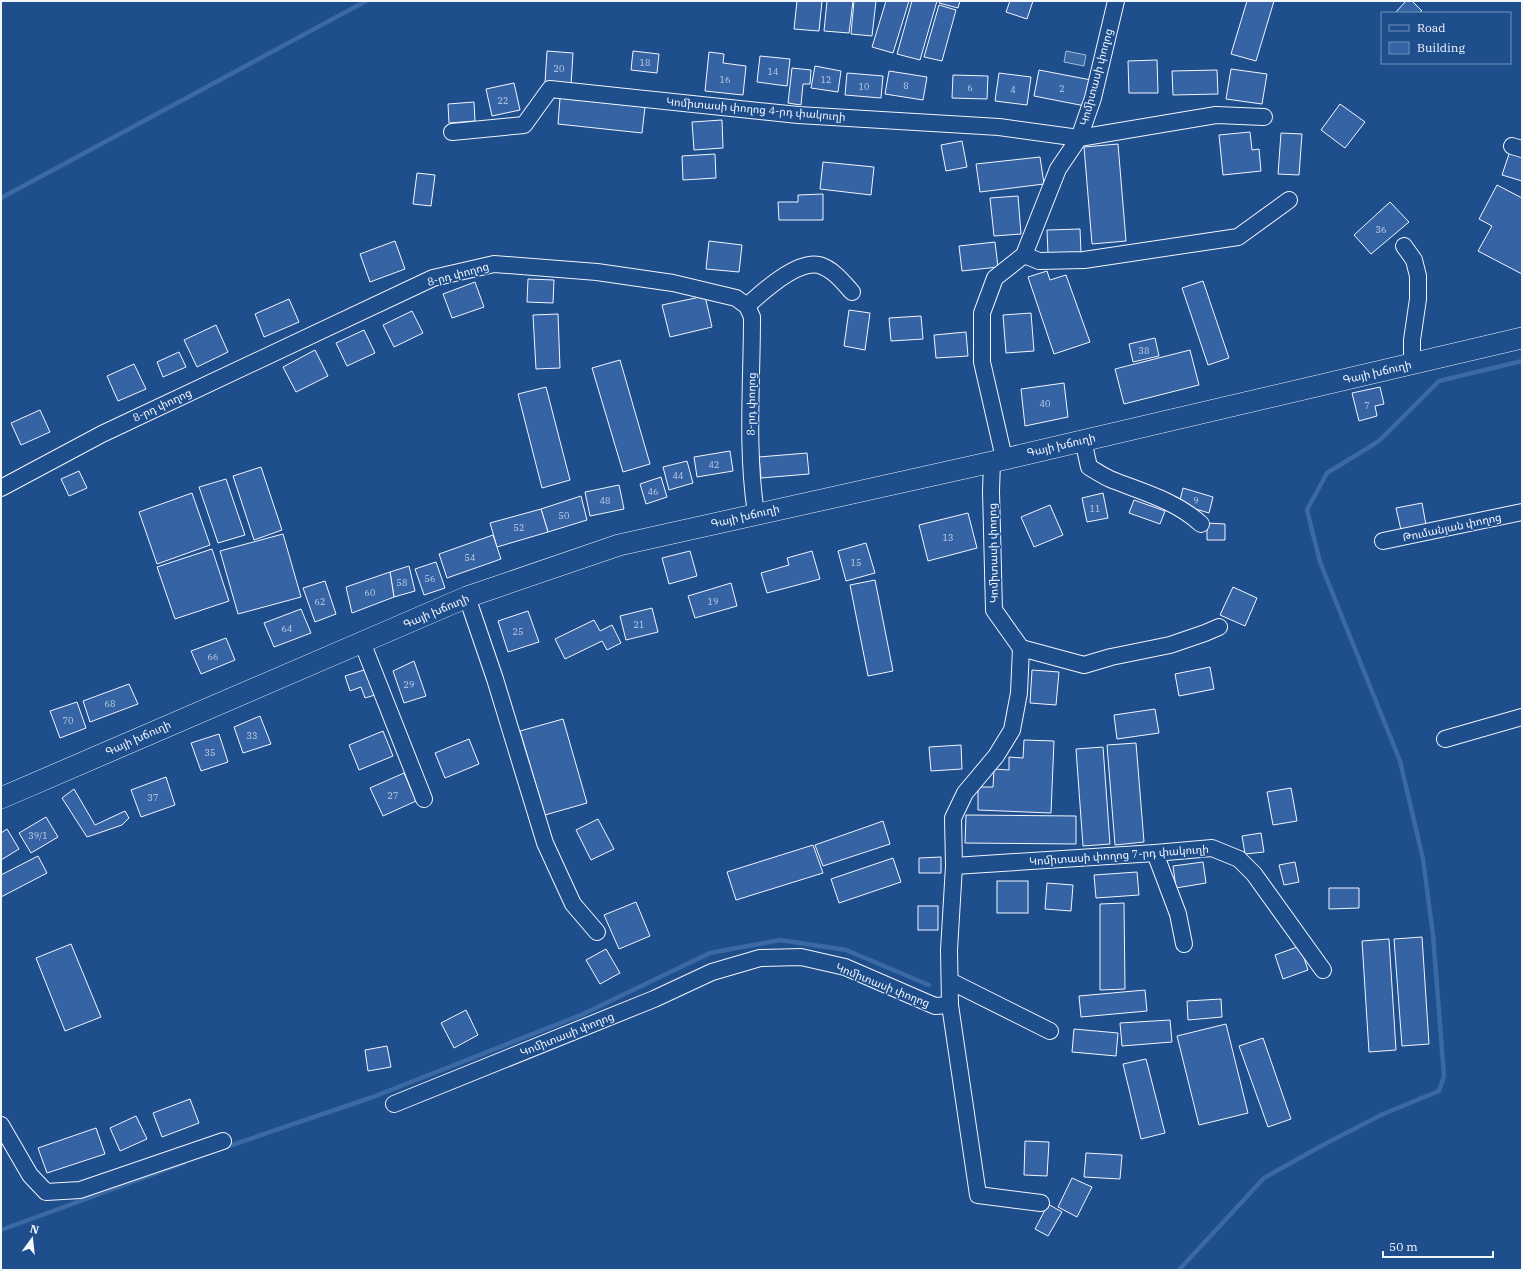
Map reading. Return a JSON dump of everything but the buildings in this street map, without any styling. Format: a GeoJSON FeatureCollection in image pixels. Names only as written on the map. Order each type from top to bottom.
{"type":"FeatureCollection","features":[{"type":"Feature","properties":{"kind":"main road","name":"Գայի խճուղի"},"geometry":{"type":"LineString","coordinates":[[1,798],[467,597],[619,545],[756,513],[998,460],[1522,338]]}},
{"type":"Feature","properties":{"kind":"street","name":"Կոմիտասի փողոց"},"geometry":{"type":"LineString","coordinates":[[1021,648],[994,610],[991,499],[998,460],[982,362],[982,313],[995,278],[1024,254],[1058,169],[1079,138],[1092,98],[1116,1]]}},
{"type":"Feature","properties":{"kind":"street","name":"Կոմիտասի փողոց 4-րդ փակուղի"},"geometry":{"type":"LineString","coordinates":[[452,132],[524,125],[550,89],[798,115],[999,128],[1079,138]]}},
{"type":"Feature","properties":{"kind":"street"},"geometry":{"type":"LineString","coordinates":[[1079,138],[1216,115],[1264,117]]}},
{"type":"Feature","properties":{"kind":"street"},"geometry":{"type":"LineString","coordinates":[[1024,254],[1039,261],[1084,260],[1238,238],[1289,200]]}},
{"type":"Feature","properties":{"kind":"street"},"geometry":{"type":"LineString","coordinates":[[1404,246],[1414,260],[1418,276],[1418,299],[1412,340],[1412,364]]}},
{"type":"Feature","properties":{"kind":"street","name":"8-րդ փողոց"},"geometry":{"type":"LineString","coordinates":[[1,488],[102,434],[433,278],[494,264],[565,270],[674,283],[736,298],[747,306],[752,317],[751,456],[752,490],[756,513]]}},
{"type":"Feature","properties":{"kind":"street"},"geometry":{"type":"LineString","coordinates":[[747,306],[778,280],[799,268],[818,265],[832,272],[852,292]]}},
{"type":"Feature","properties":{"kind":"street"},"geometry":{"type":"LineString","coordinates":[[1083,440],[1089,467],[1109,478],[1166,501],[1189,513],[1201,524]]}},
{"type":"Feature","properties":{"kind":"street","name":"Թումանյան փողոց"},"geometry":{"type":"LineString","coordinates":[[1382,541],[1522,512]]}},
{"type":"Feature","properties":{"kind":"street"},"geometry":{"type":"LineString","coordinates":[[467,597],[495,679],[545,843],[573,904],[596,932]]}},
{"type":"Feature","properties":{"kind":"street"},"geometry":{"type":"LineString","coordinates":[[1041,1203],[978,1195],[950,1005],[948,950],[954,866],[952,818],[965,793],[996,756],[1012,730],[1019,693],[1021,648],[1084,665],[1111,657],[1170,645],[1219,627]]}},
{"type":"Feature","properties":{"kind":"street"},"geometry":{"type":"LineString","coordinates":[[362,642],[424,799]]}},
{"type":"Feature","properties":{"kind":"street"},"geometry":{"type":"LineString","coordinates":[[1445,739],[1522,717]]}},
{"type":"Feature","properties":{"kind":"street","name":"Կոմիտասի փողոց 7-րդ փակուղի"},"geometry":{"type":"LineString","coordinates":[[954,866],[1212,848],[1239,859],[1254,874],[1323,970]]}},
{"type":"Feature","properties":{"kind":"street"},"geometry":{"type":"LineString","coordinates":[[1155,853],[1178,914],[1184,944]]}},
{"type":"Feature","properties":{"kind":"street","name":"Կոմիտասի փողոց"},"geometry":{"type":"LineString","coordinates":[[394,1104],[654,999],[712,972],[760,958],[801,957],[845,967],[935,1006],[950,1005]]}},
{"type":"Feature","properties":{"kind":"street"},"geometry":{"type":"LineString","coordinates":[[950,981],[1050,1031]]}},
{"type":"Feature","properties":{"kind":"street"},"geometry":{"type":"LineString","coordinates":[[1,1125],[30,1175],[46,1192],[80,1190],[223,1141]]}},
{"type":"Feature","properties":{"kind":"water"},"geometry":{"type":"Polygon","coordinates":[[[1066,51],[1086,55],[1084,66],[1064,62],[1066,51]]]}},
{"type":"Feature","properties":{"kind":"waterway"},"geometry":{"type":"LineString","coordinates":[[1,198],[366,1]]}},
{"type":"Feature","properties":{"kind":"waterway"},"geometry":{"type":"LineString","coordinates":[[1179,1270],[1264,1178],[1383,1114],[1439,1091],[1444,1076],[1433,935],[1423,859],[1400,761],[1320,562],[1307,510],[1327,473],[1379,441],[1439,381],[1522,361]]}},
{"type":"Feature","properties":{"kind":"waterway"},"geometry":{"type":"LineString","coordinates":[[223,1148],[373,1097],[581,1015],[710,953],[780,940],[846,950],[929,985]]}},
{"type":"Feature","properties":{"kind":"waterway"},"geometry":{"type":"LineString","coordinates":[[1,1230],[184,1163]]}}]}
